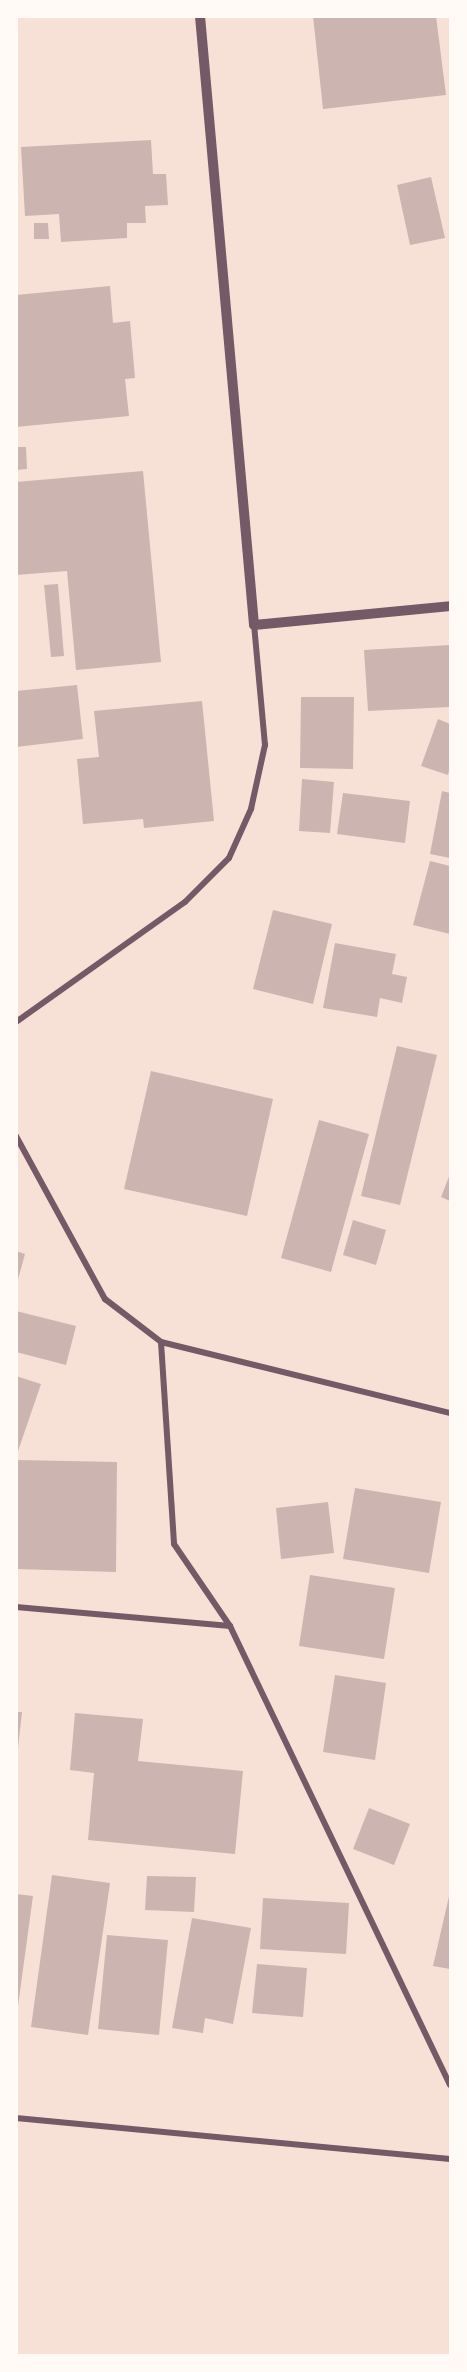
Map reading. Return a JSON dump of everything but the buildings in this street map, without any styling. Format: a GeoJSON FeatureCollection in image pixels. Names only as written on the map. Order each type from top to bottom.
{"type":"FeatureCollection","features":[{"type":"Feature","properties":{"kind":"street"},"geometry":{"type":"LineString","coordinates":[[16,1022],[185,902],[230,858],[251,809],[265,746],[201,16]]}},
{"type":"Feature","properties":{"kind":"street"},"geometry":{"type":"LineString","coordinates":[[254,624],[450,606]]}},
{"type":"Feature","properties":{"kind":"street"},"geometry":{"type":"LineString","coordinates":[[16,1136],[105,1299],[161,1342],[450,1413]]}},
{"type":"Feature","properties":{"kind":"street"},"geometry":{"type":"LineString","coordinates":[[161,1342],[174,1544],[230,1626],[450,2085]]}},
{"type":"Feature","properties":{"kind":"street"},"geometry":{"type":"LineString","coordinates":[[16,1607],[230,1626]]}},
{"type":"Feature","properties":{"kind":"street"},"geometry":{"type":"LineString","coordinates":[[16,2118],[450,2159]]}}]}
